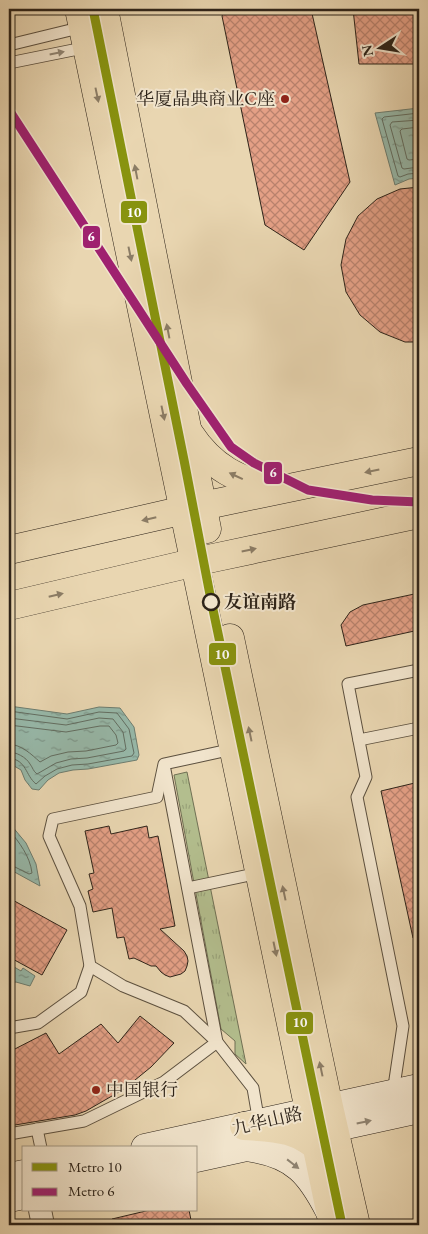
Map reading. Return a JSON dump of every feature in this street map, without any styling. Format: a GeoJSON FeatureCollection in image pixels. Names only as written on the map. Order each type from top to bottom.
{"type":"FeatureCollection","features":[{"type":"Feature","properties":{"kind":"main road"},"geometry":{"type":"LineString","coordinates":[[95,26],[188,431],[193,509]]}},
{"type":"Feature","properties":{"kind":"main road"},"geometry":{"type":"LineString","coordinates":[[95,26],[317,1126]]}},
{"type":"Feature","properties":{"kind":"main road"},"geometry":{"type":"LineString","coordinates":[[188,431],[204,453],[222,468],[250,482],[282,490]]}},
{"type":"Feature","properties":{"kind":"main road"},"geometry":{"type":"LineString","coordinates":[[9,550],[419,461]]}},
{"type":"Feature","properties":{"kind":"main road"},"geometry":{"type":"LineString","coordinates":[[9,606],[204,560],[419,514]]}},
{"type":"Feature","properties":{"kind":"main road"},"geometry":{"type":"LineString","coordinates":[[204,560],[233,749],[259,873],[317,1126],[342,1216]]}},
{"type":"Feature","properties":{"kind":"street","name":"九华山路"},"geometry":{"type":"LineString","coordinates":[[317,1126],[393,1093],[419,1088]]}},
{"type":"Feature","properties":{"kind":"street","name":"九华山路"},"geometry":{"type":"LineString","coordinates":[[158,1146],[250,1132],[317,1126],[419,1109]]}},
{"type":"Feature","properties":{"kind":"street","name":"九华山路"},"geometry":{"type":"LineString","coordinates":[[198,1157],[250,1132]]}},
{"type":"Feature","properties":{"kind":"street"},"geometry":{"type":"LineString","coordinates":[[250,1132],[268,1150],[293,1162],[342,1216]]}},
{"type":"Feature","properties":{"kind":"street"},"geometry":{"type":"LineString","coordinates":[[9,1177],[22,1174]]}},
{"type":"Feature","properties":{"kind":"street"},"geometry":{"type":"LineString","coordinates":[[9,1198],[22,1195]]}},
{"type":"Feature","properties":{"kind":"street"},"geometry":{"type":"LineString","coordinates":[[40,1212],[43,1225]]}},
{"type":"Feature","properties":{"kind":"lane"},"geometry":{"type":"LineString","coordinates":[[9,45],[95,26]]}},
{"type":"Feature","properties":{"kind":"lane"},"geometry":{"type":"LineString","coordinates":[[9,63],[95,26]]}},
{"type":"Feature","properties":{"kind":"lane"},"geometry":{"type":"LineString","coordinates":[[393,1093],[403,1026],[357,797],[366,777],[348,684],[419,670]]}},
{"type":"Feature","properties":{"kind":"lane"},"geometry":{"type":"LineString","coordinates":[[359,740],[419,728]]}},
{"type":"Feature","properties":{"kind":"lane"},"geometry":{"type":"LineString","coordinates":[[164,764],[233,749]]}},
{"type":"Feature","properties":{"kind":"lane"},"geometry":{"type":"LineString","coordinates":[[164,764],[217,1042]]}},
{"type":"Feature","properties":{"kind":"lane"},"geometry":{"type":"LineString","coordinates":[[9,1028],[38,1023],[81,992],[90,966],[80,906],[48,836],[53,819],[158,796],[164,764]]}},
{"type":"Feature","properties":{"kind":"lane"},"geometry":{"type":"LineString","coordinates":[[188,888],[259,873]]}},
{"type":"Feature","properties":{"kind":"lane"},"geometry":{"type":"LineString","coordinates":[[90,966],[123,986],[184,1011],[217,1042],[253,1088],[250,1132]]}},
{"type":"Feature","properties":{"kind":"lane"},"geometry":{"type":"LineString","coordinates":[[9,1134],[84,1121],[164,1082],[217,1042]]}},
{"type":"Feature","properties":{"kind":"lane"},"geometry":{"type":"LineString","coordinates":[[37,1129],[41,1146]]}},
{"type":"Feature","properties":{"kind":"green space"},"geometry":{"type":"Polygon","coordinates":[[[187,772],[246,1064],[235,1054],[235,1041],[221,1029],[174,775],[187,772]]]}},
{"type":"Feature","properties":{"kind":"water"},"geometry":{"type":"Polygon","coordinates":[[[419,108],[419,178],[409,179],[395,185],[375,113],[419,108]]]}},
{"type":"Feature","properties":{"kind":"water"},"geometry":{"type":"Polygon","coordinates":[[[9,706],[67,714],[99,707],[120,708],[134,727],[139,755],[137,760],[59,773],[48,780],[39,790],[32,789],[25,780],[21,770],[9,763],[9,706]]]}},
{"type":"Feature","properties":{"kind":"water"},"geometry":{"type":"Polygon","coordinates":[[[9,823],[26,843],[36,864],[40,886],[9,869],[9,823]]]}},
{"type":"Feature","properties":{"kind":"water"},"geometry":{"type":"Polygon","coordinates":[[[9,964],[21,971],[23,968],[35,976],[30,986],[16,982],[9,983],[9,964]]]}},
{"type":"Feature","properties":{"kind":"building","name":"华厦晶典商业C座"},"geometry":{"type":"Polygon","coordinates":[[[225,9],[311,9],[350,182],[304,250],[265,225],[222,16],[225,9]]]}},
{"type":"Feature","properties":{"kind":"building"},"geometry":{"type":"Polygon","coordinates":[[[353,9],[419,9],[419,64],[359,64],[353,9]]]}},
{"type":"Feature","properties":{"kind":"building"},"geometry":{"type":"Polygon","coordinates":[[[419,187],[419,342],[405,342],[380,332],[360,315],[346,292],[341,265],[346,239],[358,216],[377,199],[400,189],[419,187]]]}},
{"type":"Feature","properties":{"kind":"building"},"geometry":{"type":"Polygon","coordinates":[[[419,593],[419,630],[346,646],[341,625],[350,612],[363,605],[419,593]]]}},
{"type":"Feature","properties":{"kind":"building"},"geometry":{"type":"Polygon","coordinates":[[[419,782],[419,937],[413,938],[381,791],[419,782]]]}},
{"type":"Feature","properties":{"kind":"building"},"geometry":{"type":"Polygon","coordinates":[[[109,826],[111,834],[147,826],[149,838],[158,836],[175,926],[160,929],[187,956],[187,966],[181,974],[170,977],[161,972],[156,966],[151,966],[134,958],[129,959],[124,937],[117,938],[112,908],[93,912],[88,891],[93,889],[89,874],[94,873],[85,831],[109,826]]]}},
{"type":"Feature","properties":{"kind":"building"},"geometry":{"type":"Polygon","coordinates":[[[9,898],[67,930],[42,975],[9,957],[9,898]]]}},
{"type":"Feature","properties":{"kind":"building"},"geometry":{"type":"Polygon","coordinates":[[[140,1016],[174,1043],[151,1067],[124,1089],[86,1111],[75,1115],[9,1126],[9,1052],[46,1033],[59,1054],[101,1024],[118,1043],[140,1016]]]}},
{"type":"Feature","properties":{"kind":"building"},"geometry":{"type":"Polygon","coordinates":[[[142,1212],[189,1212],[192,1225],[112,1225],[112,1219],[142,1212]]]}},
{"type":"Feature","properties":{"kind":"metro line","name":"10"},"geometry":{"type":"LineString","coordinates":[[93,9],[211,600],[342,1225]]}},
{"type":"Feature","properties":{"kind":"metro line","name":"6"},"geometry":{"type":"LineString","coordinates":[[9,110],[187,384],[231,447],[254,463],[308,490],[372,500],[419,502]]}},
{"type":"Feature","properties":{"kind":"place","name":"华厦晶典商业C座"},"geometry":{"type":"Point","coordinates":[285,99]}},
{"type":"Feature","properties":{"kind":"place","name":"友谊南路"},"geometry":{"type":"Point","coordinates":[211,602]}},
{"type":"Feature","properties":{"kind":"place","name":"中国银行"},"geometry":{"type":"Point","coordinates":[96,1090]}}]}
